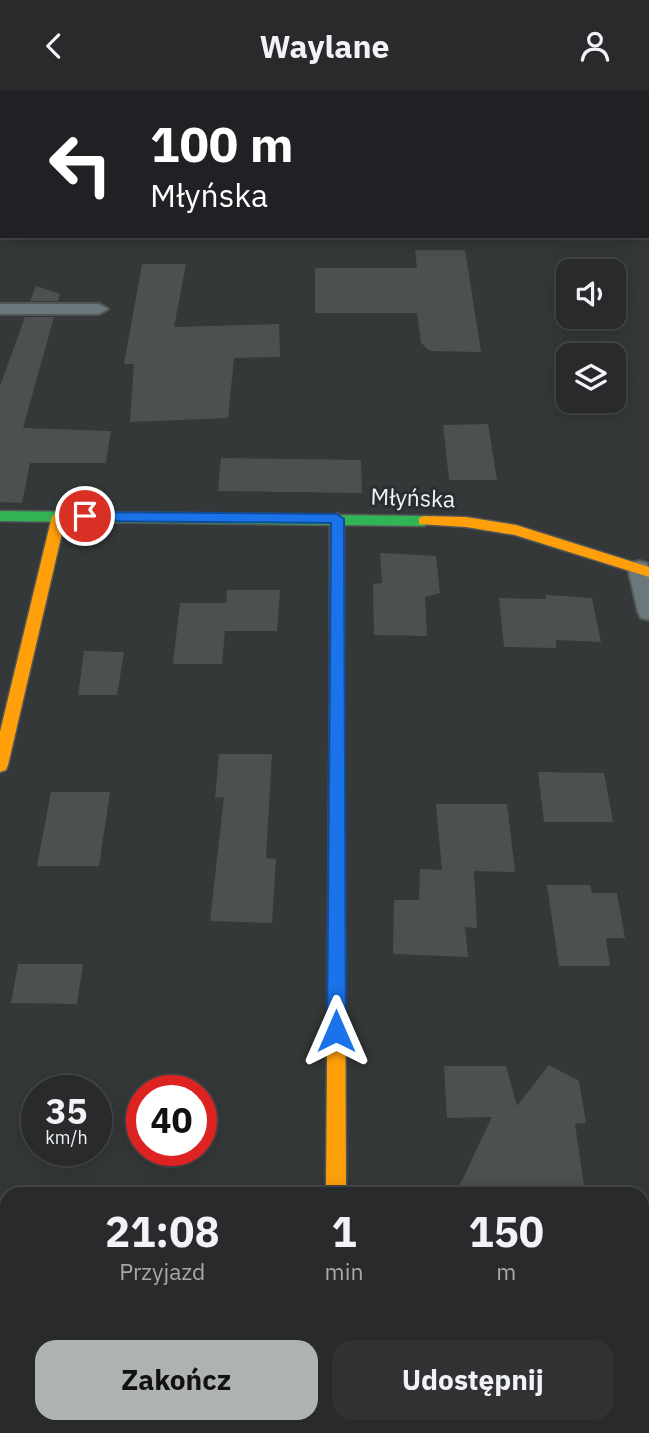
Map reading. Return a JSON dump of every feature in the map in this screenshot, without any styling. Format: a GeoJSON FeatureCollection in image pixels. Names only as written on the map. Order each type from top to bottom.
{"type":"FeatureCollection","features":[{"type":"Feature","properties":{"kind":"street","name":"Młyńska"},"geometry":{"type":"LineString","coordinates":[[0,516],[466,522],[516,530],[644,570]]}},
{"type":"Feature","properties":{"kind":"street"},"geometry":{"type":"LineString","coordinates":[[0,765],[59,516]]}},
{"type":"Feature","properties":{"kind":"street"},"geometry":{"type":"LineString","coordinates":[[336,1187],[337,519]]}},
{"type":"Feature","properties":{"kind":"lane"},"geometry":{"type":"LineString","coordinates":[[0,309],[99,309]]}},
{"type":"Feature","properties":{"kind":"lane"},"geometry":{"type":"LineString","coordinates":[[644,570],[649,612]]}},
{"type":"Feature","properties":{"kind":"building"},"geometry":{"type":"Polygon","coordinates":[[[415,250],[465,250],[481,352],[430,351],[421,343],[417,313],[315,313],[315,268],[417,268],[415,250]]]}},
{"type":"Feature","properties":{"kind":"building"},"geometry":{"type":"Polygon","coordinates":[[[142,264],[186,264],[174,327],[279,324],[280,357],[234,358],[228,418],[130,422],[134,364],[124,364],[142,264]]]}},
{"type":"Feature","properties":{"kind":"building"},"geometry":{"type":"Polygon","coordinates":[[[36,286],[60,294],[58,301],[30,301],[36,286]]]}},
{"type":"Feature","properties":{"kind":"building"},"geometry":{"type":"Polygon","coordinates":[[[25,317],[54,317],[23,428],[111,431],[106,463],[30,463],[22,503],[0,502],[0,386],[25,317]]]}},
{"type":"Feature","properties":{"kind":"building"},"geometry":{"type":"Polygon","coordinates":[[[488,424],[497,480],[449,480],[443,425],[488,424]]]}},
{"type":"Feature","properties":{"kind":"building"},"geometry":{"type":"Polygon","coordinates":[[[221,458],[361,460],[362,493],[218,491],[221,458]]]}},
{"type":"Feature","properties":{"kind":"building"},"geometry":{"type":"Polygon","coordinates":[[[380,553],[436,556],[440,593],[425,597],[427,636],[374,635],[373,584],[382,583],[380,553]]]}},
{"type":"Feature","properties":{"kind":"building"},"geometry":{"type":"Polygon","coordinates":[[[227,590],[280,590],[277,631],[225,631],[222,664],[173,664],[180,603],[226,603],[227,590]]]}},
{"type":"Feature","properties":{"kind":"building"},"geometry":{"type":"Polygon","coordinates":[[[546,595],[592,598],[601,642],[556,640],[556,648],[504,647],[499,598],[546,599],[546,595]]]}},
{"type":"Feature","properties":{"kind":"building"},"geometry":{"type":"Polygon","coordinates":[[[84,651],[124,652],[117,695],[78,695],[84,651]]]}},
{"type":"Feature","properties":{"kind":"building"},"geometry":{"type":"Polygon","coordinates":[[[219,754],[272,754],[266,858],[276,859],[272,923],[210,921],[224,797],[215,798],[219,754]]]}},
{"type":"Feature","properties":{"kind":"building"},"geometry":{"type":"Polygon","coordinates":[[[538,772],[604,773],[613,822],[544,822],[538,772]]]}},
{"type":"Feature","properties":{"kind":"building"},"geometry":{"type":"Polygon","coordinates":[[[51,792],[110,792],[99,866],[37,866],[51,792]]]}},
{"type":"Feature","properties":{"kind":"building"},"geometry":{"type":"Polygon","coordinates":[[[436,804],[507,804],[515,872],[474,871],[477,928],[465,927],[468,957],[393,954],[394,900],[419,900],[420,869],[442,870],[436,804]]]}},
{"type":"Feature","properties":{"kind":"building"},"geometry":{"type":"Polygon","coordinates":[[[547,885],[590,885],[592,893],[617,893],[625,938],[606,938],[610,966],[559,966],[547,885]]]}},
{"type":"Feature","properties":{"kind":"building"},"geometry":{"type":"Polygon","coordinates":[[[18,964],[83,964],[77,1004],[11,1003],[18,964]]]}},
{"type":"Feature","properties":{"kind":"building"},"geometry":{"type":"Polygon","coordinates":[[[549,1065],[579,1081],[586,1123],[575,1124],[584,1187],[459,1187],[492,1117],[447,1118],[444,1066],[506,1066],[517,1106],[549,1065]]]}},
{"type":"Feature","properties":{"kind":"traffic: fast"},"geometry":{"type":"LineString","coordinates":[[0,516],[424,521]]}},
{"type":"Feature","properties":{"kind":"traffic: slow"},"geometry":{"type":"LineString","coordinates":[[0,765],[59,516]]}},
{"type":"Feature","properties":{"kind":"traffic: slow"},"geometry":{"type":"LineString","coordinates":[[424,521],[466,522],[516,530],[649,572]]}},
{"type":"Feature","properties":{"kind":"traffic: slow"},"geometry":{"type":"LineString","coordinates":[[336,1187],[337,674]]}},
{"type":"Feature","properties":{"kind":"traffic: jam"},"geometry":{"type":"LineString","coordinates":[[337,518],[337,674]]}},
{"type":"Feature","properties":{"kind":"route"},"geometry":{"type":"LineString","coordinates":[[85,516],[337,519],[336,1031]]}}]}
